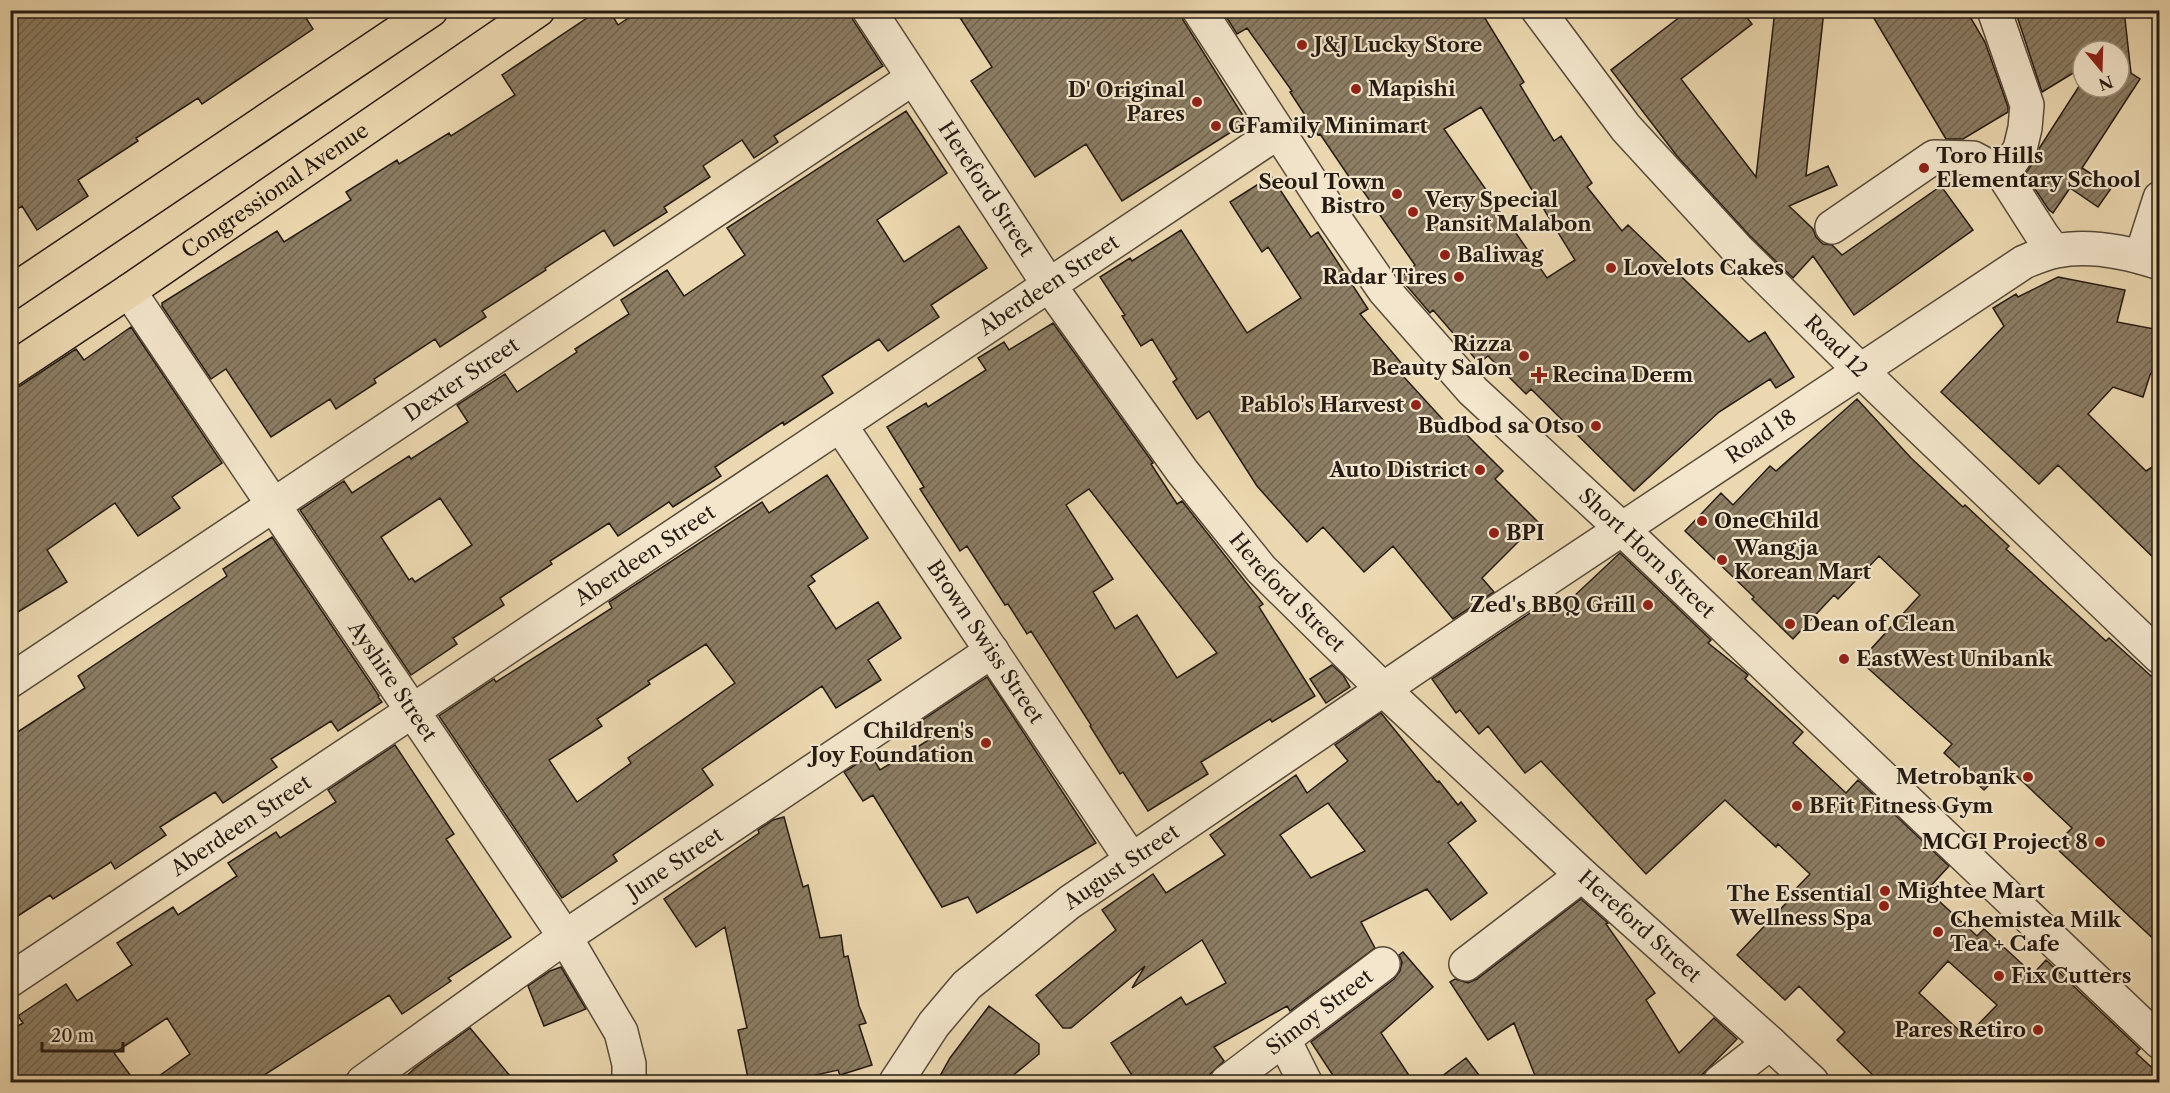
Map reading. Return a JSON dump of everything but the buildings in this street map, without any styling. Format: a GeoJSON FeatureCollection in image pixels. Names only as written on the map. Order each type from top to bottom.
{"type":"FeatureCollection","features":[{"type":"Feature","properties":{"kind":"main road"},"geometry":{"type":"LineString","coordinates":[[10,293],[431,10]]}},
{"type":"Feature","properties":{"kind":"main road","name":"Congressional Avenue"},"geometry":{"type":"LineString","coordinates":[[10,370],[538,10]]}},
{"type":"Feature","properties":{"kind":"street","name":"Hereford Street"},"geometry":{"type":"LineString","coordinates":[[869,10],[1049,285],[1182,471],[1261,569],[1383,689],[1582,875],[1812,1083]]}},
{"type":"Feature","properties":{"kind":"street","name":"Short Horn Street"},"geometry":{"type":"LineString","coordinates":[[1199,10],[1384,290],[1473,391],[1622,529],[2160,1042]]}},
{"type":"Feature","properties":{"kind":"street"},"geometry":{"type":"LineString","coordinates":[[1994,10],[2027,105],[2020,150],[2003,174]]}},
{"type":"Feature","properties":{"kind":"street","name":"Road 12"},"geometry":{"type":"LineString","coordinates":[[1548,14],[1626,128],[1737,249],[2160,657]]}},
{"type":"Feature","properties":{"kind":"street","name":"Dexter Street"},"geometry":{"type":"LineString","coordinates":[[10,681],[913,78]]}},
{"type":"Feature","properties":{"kind":"street","name":"Aberdeen Street"},"geometry":{"type":"LineString","coordinates":[[10,980],[1278,132]]}},
{"type":"Feature","properties":{"kind":"street"},"geometry":{"type":"LineString","coordinates":[[1832,227],[1934,157],[1973,158],[2003,174],[2054,251]]}},
{"type":"Feature","properties":{"kind":"street"},"geometry":{"type":"LineString","coordinates":[[2150,260],[2160,198]]}},
{"type":"Feature","properties":{"kind":"street","name":"Road 18"},"geometry":{"type":"LineString","coordinates":[[1383,689],[2024,262],[2054,251],[2083,248],[2150,260]]}},
{"type":"Feature","properties":{"kind":"street","name":"Ayshire Street"},"geometry":{"type":"LineString","coordinates":[[129,291],[565,937],[621,1032],[629,1065],[628,1083]]}},
{"type":"Feature","properties":{"kind":"street","name":"Brown Swiss Street"},"geometry":{"type":"LineString","coordinates":[[840,425],[1131,859]]}},
{"type":"Feature","properties":{"kind":"street","name":"June Street"},"geometry":{"type":"LineString","coordinates":[[363,1083],[565,937],[992,651]]}},
{"type":"Feature","properties":{"kind":"street","name":"August Street"},"geometry":{"type":"LineString","coordinates":[[896,1083],[934,1024],[966,985],[1070,902],[1383,689]]}},
{"type":"Feature","properties":{"kind":"street"},"geometry":{"type":"LineString","coordinates":[[1466,964],[1582,875]]}},
{"type":"Feature","properties":{"kind":"street","name":"Simoy Street"},"geometry":{"type":"LineString","coordinates":[[1227,1083],[1383,964]]}},
{"type":"Feature","properties":{"kind":"street"},"geometry":{"type":"LineString","coordinates":[[1284,1040],[1305,1083]]}},
{"type":"Feature","properties":{"kind":"street"},"geometry":{"type":"LineString","coordinates":[[1720,1083],[1770,1043]]}},
{"type":"Feature","properties":{"kind":"place","name":"J&J Lucky Store"},"geometry":{"type":"Point","coordinates":[1302,45]}},
{"type":"Feature","properties":{"kind":"place","name":"Mapishi"},"geometry":{"type":"Point","coordinates":[1356,89]}},
{"type":"Feature","properties":{"kind":"place","name":"D' Original Pares"},"geometry":{"type":"Point","coordinates":[1197,102]}},
{"type":"Feature","properties":{"kind":"place","name":"GFamily Minimart"},"geometry":{"type":"Point","coordinates":[1216,126]}},
{"type":"Feature","properties":{"kind":"place","name":"Toro Hills Elementary School"},"geometry":{"type":"Point","coordinates":[1924,168]}},
{"type":"Feature","properties":{"kind":"place","name":"Seoul Town Bistro"},"geometry":{"type":"Point","coordinates":[1397,194]}},
{"type":"Feature","properties":{"kind":"place","name":"Very Special Pansit Malabon"},"geometry":{"type":"Point","coordinates":[1413,212]}},
{"type":"Feature","properties":{"kind":"place","name":"Baliwag"},"geometry":{"type":"Point","coordinates":[1445,255]}},
{"type":"Feature","properties":{"kind":"place","name":"Lovelots Cakes"},"geometry":{"type":"Point","coordinates":[1611,268]}},
{"type":"Feature","properties":{"kind":"place","name":"Radar Tires"},"geometry":{"type":"Point","coordinates":[1459,277]}},
{"type":"Feature","properties":{"kind":"place","name":"Rizza Beauty Salon"},"geometry":{"type":"Point","coordinates":[1524,356]}},
{"type":"Feature","properties":{"kind":"place","name":"Recina Derm"},"geometry":{"type":"Point","coordinates":[1539,375]}},
{"type":"Feature","properties":{"kind":"place","name":"Pablo's Harvest"},"geometry":{"type":"Point","coordinates":[1416,405]}},
{"type":"Feature","properties":{"kind":"place","name":"Budbod sa Otso"},"geometry":{"type":"Point","coordinates":[1596,426]}},
{"type":"Feature","properties":{"kind":"place","name":"Auto District"},"geometry":{"type":"Point","coordinates":[1480,470]}},
{"type":"Feature","properties":{"kind":"place","name":"OneChild"},"geometry":{"type":"Point","coordinates":[1702,521]}},
{"type":"Feature","properties":{"kind":"place","name":"BPI"},"geometry":{"type":"Point","coordinates":[1494,533]}},
{"type":"Feature","properties":{"kind":"place","name":"Wangja Korean Mart"},"geometry":{"type":"Point","coordinates":[1722,560]}},
{"type":"Feature","properties":{"kind":"place","name":"Zed's BBQ Grill"},"geometry":{"type":"Point","coordinates":[1648,605]}},
{"type":"Feature","properties":{"kind":"place","name":"Dean of Clean"},"geometry":{"type":"Point","coordinates":[1790,624]}},
{"type":"Feature","properties":{"kind":"place","name":"EastWest Unibank"},"geometry":{"type":"Point","coordinates":[1844,659]}},
{"type":"Feature","properties":{"kind":"place","name":"Children's Joy Foundation"},"geometry":{"type":"Point","coordinates":[986,743]}},
{"type":"Feature","properties":{"kind":"place","name":"Metrobank"},"geometry":{"type":"Point","coordinates":[2028,777]}},
{"type":"Feature","properties":{"kind":"place","name":"BFit Fitness Gym"},"geometry":{"type":"Point","coordinates":[1797,806]}},
{"type":"Feature","properties":{"kind":"place","name":"MCGI Project 8"},"geometry":{"type":"Point","coordinates":[2100,842]}},
{"type":"Feature","properties":{"kind":"place","name":"Mightee Mart"},"geometry":{"type":"Point","coordinates":[1885,891]}},
{"type":"Feature","properties":{"kind":"place","name":"The Essential Wellness Spa"},"geometry":{"type":"Point","coordinates":[1884,906]}},
{"type":"Feature","properties":{"kind":"place","name":"Chemistea Milk Tea + Cafe"},"geometry":{"type":"Point","coordinates":[1938,932]}},
{"type":"Feature","properties":{"kind":"place","name":"Fix Cutters"},"geometry":{"type":"Point","coordinates":[1999,976]}},
{"type":"Feature","properties":{"kind":"place","name":"Pares Retiro"},"geometry":{"type":"Point","coordinates":[2038,1030]}}]}
